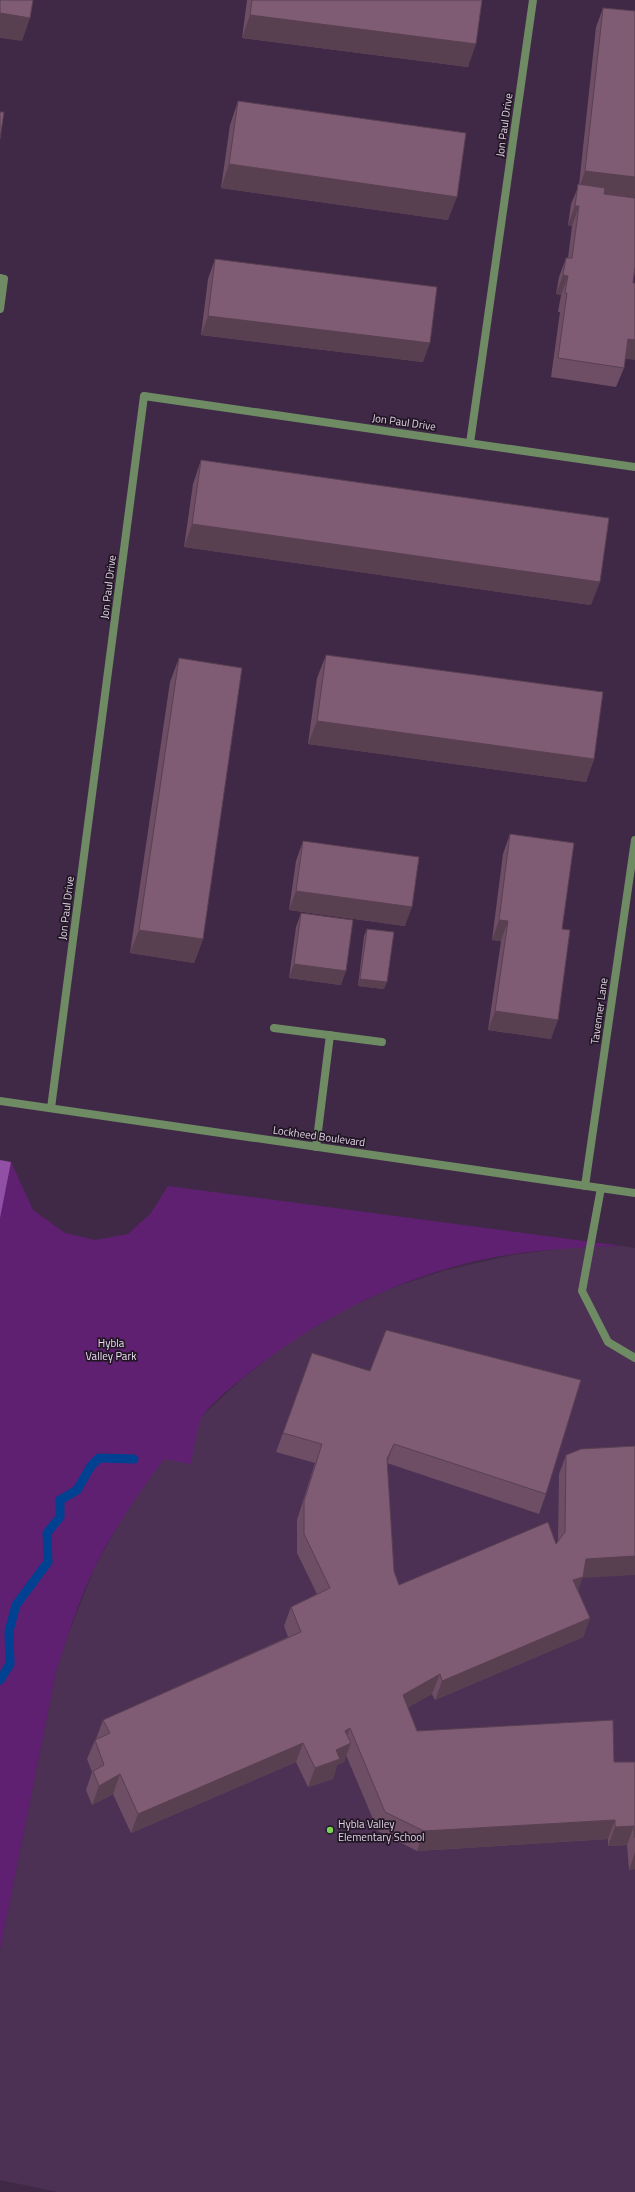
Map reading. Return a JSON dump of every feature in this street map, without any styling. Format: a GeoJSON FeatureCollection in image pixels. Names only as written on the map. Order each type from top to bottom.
{"type":"FeatureCollection","features":[{"type":"Feature","properties":{"kind":"street","name":"Jon Paul Drive"},"geometry":{"type":"LineString","coordinates":[[470,443],[533,0]]}},
{"type":"Feature","properties":{"kind":"street"},"geometry":{"type":"LineString","coordinates":[[0,309],[2,278]]}},
{"type":"Feature","properties":{"kind":"street","name":"Jon Paul Drive"},"geometry":{"type":"LineString","coordinates":[[51,1108],[144,396],[635,467]]}},
{"type":"Feature","properties":{"kind":"street","name":"Tavenner Lane"},"geometry":{"type":"LineString","coordinates":[[585,1186],[635,840]]}},
{"type":"Feature","properties":{"kind":"street"},"geometry":{"type":"LineString","coordinates":[[274,1028],[382,1042]]}},
{"type":"Feature","properties":{"kind":"street"},"geometry":{"type":"LineString","coordinates":[[316,1147],[330,1035]]}},
{"type":"Feature","properties":{"kind":"street","name":"Lockheed Boulevard"},"geometry":{"type":"LineString","coordinates":[[0,1101],[635,1193]]}},
{"type":"Feature","properties":{"kind":"street"},"geometry":{"type":"LineString","coordinates":[[601,1188],[582,1291],[608,1342],[635,1358]]}},
{"type":"Feature","properties":{"kind":"shaded area"},"geometry":{"type":"Polygon","coordinates":[[[0,1160],[11,1162],[0,1218],[0,1160]]]}},
{"type":"Feature","properties":{"kind":"shaded area","name":"Hybla Valley Elementary School"},"geometry":{"type":"Polygon","coordinates":[[[622,1246],[635,1248],[635,2192],[58,2192],[0,2180],[0,1950],[56,1672],[68,1635],[94,1569],[119,1523],[145,1484],[173,1447],[206,1412],[243,1378],[288,1343],[342,1311],[389,1289],[446,1270],[512,1255],[566,1248],[622,1246]]]}},
{"type":"Feature","properties":{"kind":"green space","name":"Hybla Valley Park"},"geometry":{"type":"Polygon","coordinates":[[[0,1161],[11,1162],[33,1210],[65,1233],[95,1240],[128,1234],[151,1213],[168,1186],[622,1246],[568,1248],[513,1254],[478,1260],[444,1269],[378,1294],[316,1326],[286,1345],[228,1390],[206,1411],[198,1426],[191,1464],[164,1459],[135,1498],[109,1540],[94,1569],[78,1607],[56,1672],[0,1950],[0,1161]]]}},
{"type":"Feature","properties":{"kind":"building"},"geometry":{"type":"Polygon","coordinates":[[[0,0],[33,0],[30,18],[0,13],[0,0]]]}},
{"type":"Feature","properties":{"kind":"building"},"geometry":{"type":"Polygon","coordinates":[[[252,0],[482,0],[476,44],[250,15],[252,0]]]}},
{"type":"Feature","properties":{"kind":"building"},"geometry":{"type":"Polygon","coordinates":[[[603,8],[635,11],[635,177],[585,171],[603,8]]]}},
{"type":"Feature","properties":{"kind":"building"},"geometry":{"type":"Polygon","coordinates":[[[238,101],[466,133],[457,197],[229,164],[238,101]]]}},
{"type":"Feature","properties":{"kind":"building"},"geometry":{"type":"Polygon","coordinates":[[[0,112],[4,112],[0,139],[0,112]]]}},
{"type":"Feature","properties":{"kind":"building"},"geometry":{"type":"Polygon","coordinates":[[[578,184],[605,188],[604,194],[635,198],[635,266],[633,283],[635,283],[635,340],[628,339],[624,368],[558,358],[567,293],[565,292],[568,276],[563,275],[566,258],[572,258],[579,206],[575,206],[578,184]]]}},
{"type":"Feature","properties":{"kind":"building"},"geometry":{"type":"Polygon","coordinates":[[[215,259],[437,287],[430,343],[208,316],[215,259]]]}},
{"type":"Feature","properties":{"kind":"building"},"geometry":{"type":"Polygon","coordinates":[[[201,460],[609,518],[600,582],[192,524],[201,460]]]}},
{"type":"Feature","properties":{"kind":"building"},"geometry":{"type":"Polygon","coordinates":[[[326,655],[603,692],[594,759],[317,721],[326,655]]]}},
{"type":"Feature","properties":{"kind":"building"},"geometry":{"type":"Polygon","coordinates":[[[179,658],[242,668],[203,939],[139,930],[179,658]]]}},
{"type":"Feature","properties":{"kind":"building"},"geometry":{"type":"Polygon","coordinates":[[[510,834],[574,843],[562,929],[570,930],[558,1020],[495,1011],[508,921],[499,920],[510,834]]]}},
{"type":"Feature","properties":{"kind":"building"},"geometry":{"type":"Polygon","coordinates":[[[303,841],[419,857],[412,907],[296,891],[303,841]]]}},
{"type":"Feature","properties":{"kind":"building"},"geometry":{"type":"Polygon","coordinates":[[[301,913],[353,920],[346,971],[294,964],[301,913]]]}},
{"type":"Feature","properties":{"kind":"building"},"geometry":{"type":"Polygon","coordinates":[[[367,929],[394,932],[387,982],[360,979],[367,929]]]}},
{"type":"Feature","properties":{"kind":"building"},"geometry":{"type":"Polygon","coordinates":[[[386,1330],[581,1380],[546,1494],[394,1444],[387,1459],[394,1571],[399,1585],[548,1522],[556,1544],[565,1532],[566,1455],[581,1449],[635,1446],[635,1556],[586,1559],[583,1577],[573,1580],[590,1618],[442,1681],[440,1674],[403,1695],[417,1731],[613,1720],[614,1762],[635,1762],[635,1838],[634,1826],[615,1827],[615,1820],[424,1831],[385,1812],[350,1728],[345,1731],[351,1743],[336,1750],[340,1759],[315,1768],[303,1743],[138,1814],[120,1774],[99,1786],[93,1771],[104,1765],[95,1740],[110,1733],[103,1720],[301,1632],[291,1607],[330,1588],[304,1534],[304,1501],[322,1444],[283,1433],[312,1353],[370,1371],[386,1330]]]}},
{"type":"Feature","properties":{"kind":"waterway"},"geometry":{"type":"LineString","coordinates":[[0,1680],[10,1664],[9,1631],[16,1605],[48,1562],[47,1533],[60,1517],[60,1500],[77,1490],[91,1466],[99,1458],[134,1459]]}},
{"type":"Feature","properties":{"kind":"place","name":"Hybla Valley Elementary School"},"geometry":{"type":"Point","coordinates":[330,1830]}}]}
